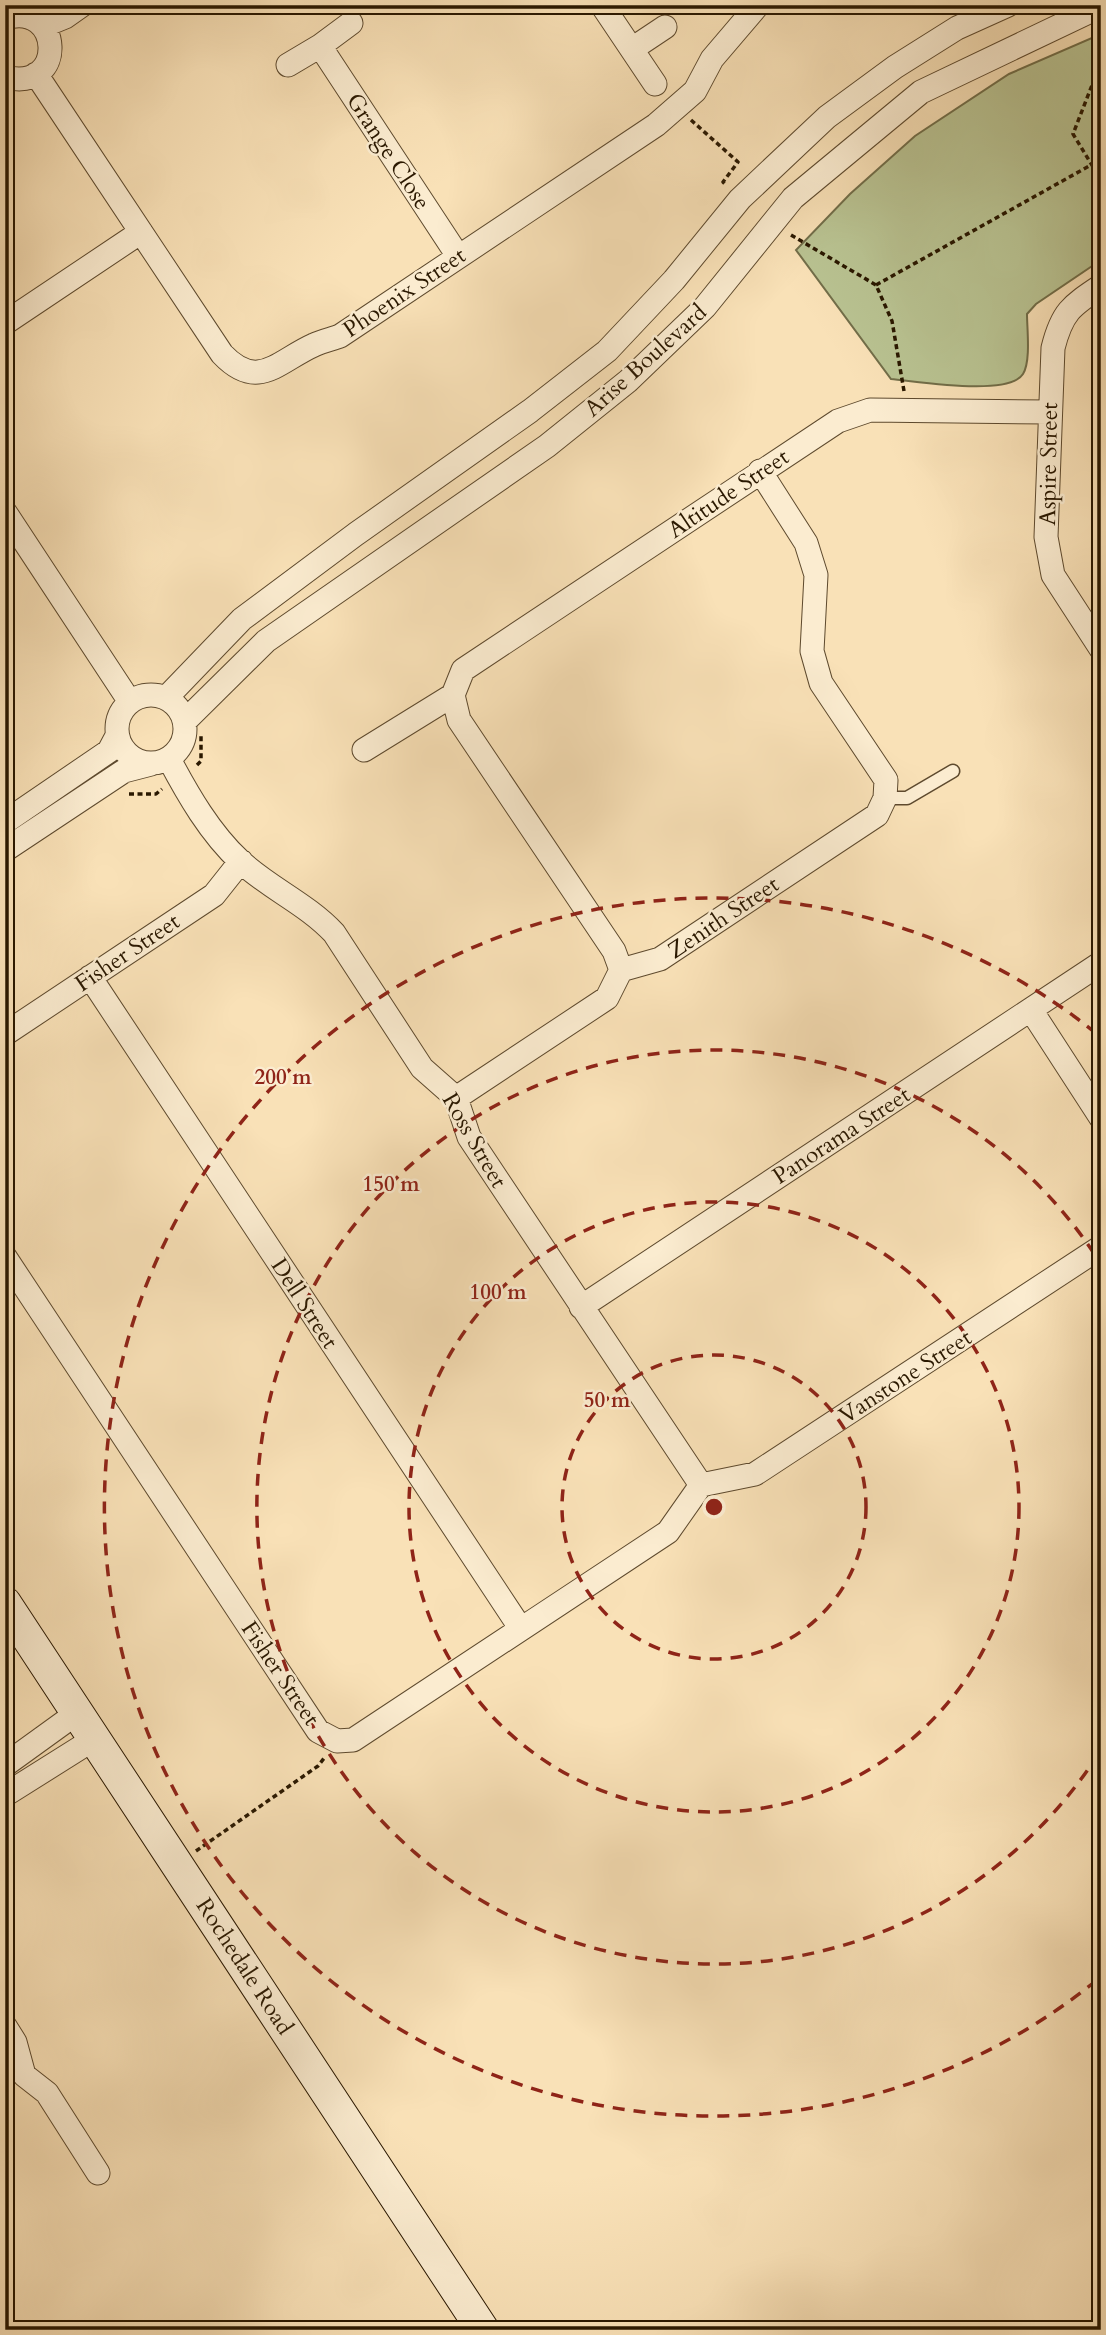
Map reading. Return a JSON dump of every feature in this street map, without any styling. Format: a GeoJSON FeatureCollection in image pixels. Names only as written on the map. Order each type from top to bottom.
{"type":"FeatureCollection","features":[{"type":"Feature","properties":{"kind":"main road","name":"Rochedale Road"},"geometry":{"type":"LineString","coordinates":[[5,1603],[483,2330]]}},
{"type":"Feature","properties":{"kind":"street"},"geometry":{"type":"LineString","coordinates":[[43,26],[65,17],[82,5]]}},
{"type":"Feature","properties":{"kind":"street"},"geometry":{"type":"LineString","coordinates":[[602,5],[655,84]]}},
{"type":"Feature","properties":{"kind":"street","name":"Phoenix Street"},"geometry":{"type":"LineString","coordinates":[[36,74],[222,354],[234,367],[253,373],[268,371],[314,345],[340,336],[656,125],[695,91],[712,59],[758,5]]}},
{"type":"Feature","properties":{"kind":"street","name":"Arise Boulevard"},"geometry":{"type":"LineString","coordinates":[[166,698],[242,619],[356,534],[530,411],[607,351],[674,281],[740,199],[827,117],[895,67],[957,28],[1008,5]]}},
{"type":"Feature","properties":{"kind":"street","name":"Arise Boulevard"},"geometry":{"type":"LineString","coordinates":[[185,721],[266,641],[547,446],[628,381],[705,307],[793,198],[921,92],[1101,6]]}},
{"type":"Feature","properties":{"kind":"street"},"geometry":{"type":"LineString","coordinates":[[5,18],[24,15],[34,19],[49,35],[51,46],[50,57],[36,74],[26,79],[5,77]]}},
{"type":"Feature","properties":{"kind":"street"},"geometry":{"type":"LineString","coordinates":[[288,65],[351,23]]}},
{"type":"Feature","properties":{"kind":"street"},"geometry":{"type":"LineString","coordinates":[[632,49],[664,27]]}},
{"type":"Feature","properties":{"kind":"street","name":"Grange Close"},"geometry":{"type":"LineString","coordinates":[[320,46],[458,256]]}},
{"type":"Feature","properties":{"kind":"street"},"geometry":{"type":"LineString","coordinates":[[5,323],[141,232]]}},
{"type":"Feature","properties":{"kind":"street","name":"Aspire Street"},"geometry":{"type":"LineString","coordinates":[[1101,286],[1075,303],[1059,323],[1052,348],[1046,537],[1053,575],[1101,649]]}},
{"type":"Feature","properties":{"kind":"street","name":"Altitude Street"},"geometry":{"type":"LineString","coordinates":[[364,750],[453,695],[463,670],[838,421],[870,410],[904,408],[1049,412]]}},
{"type":"Feature","properties":{"kind":"street"},"geometry":{"type":"LineString","coordinates":[[760,471],[806,543],[813,564],[816,575],[812,651],[821,683],[886,780],[885,797]]}},
{"type":"Feature","properties":{"kind":"street"},"geometry":{"type":"LineString","coordinates":[[5,512],[130,702]]}},
{"type":"Feature","properties":{"kind":"street"},"geometry":{"type":"LineString","coordinates":[[5,822],[109,751],[117,736],[119,717],[130,702],[147,695],[166,698],[174,704],[185,721],[183,742],[177,752],[160,761],[124,771],[5,850]]}},
{"type":"Feature","properties":{"kind":"street"},"geometry":{"type":"LineString","coordinates":[[453,695],[459,720],[614,951],[621,970],[607,998],[456,1098]]}},
{"type":"Feature","properties":{"kind":"street"},"geometry":{"type":"LineString","coordinates":[[117,736],[121,747],[139,762],[160,761]]}},
{"type":"Feature","properties":{"kind":"street","name":"Ross Street"},"geometry":{"type":"LineString","coordinates":[[160,761],[241,862],[320,918],[334,933],[422,1068],[456,1098],[469,1137],[701,1485]]}},
{"type":"Feature","properties":{"kind":"street","name":"Zenith Street"},"geometry":{"type":"LineString","coordinates":[[621,970],[660,960],[877,815],[885,797]]}},
{"type":"Feature","properties":{"kind":"street","name":"Fisher Street"},"geometry":{"type":"LineString","coordinates":[[5,1034],[214,895],[241,862]]}},
{"type":"Feature","properties":{"kind":"street","name":"Panorama Street"},"geometry":{"type":"LineString","coordinates":[[581,1307],[1101,963]]}},
{"type":"Feature","properties":{"kind":"street","name":"Dell Street"},"geometry":{"type":"LineString","coordinates":[[90,977],[521,1629]]}},
{"type":"Feature","properties":{"kind":"street"},"geometry":{"type":"LineString","coordinates":[[1031,1010],[1101,1118]]}},
{"type":"Feature","properties":{"kind":"street","name":"Vanstone Street"},"geometry":{"type":"LineString","coordinates":[[701,1485],[755,1475],[1101,1247]]}},
{"type":"Feature","properties":{"kind":"street","name":"Fisher Street"},"geometry":{"type":"LineString","coordinates":[[5,1257],[318,1731],[337,1741],[353,1740],[668,1532],[701,1485]]}},
{"type":"Feature","properties":{"kind":"street"},"geometry":{"type":"LineString","coordinates":[[5,1765],[77,1713]]}},
{"type":"Feature","properties":{"kind":"street"},"geometry":{"type":"LineString","coordinates":[[5,1795],[94,1739]]}},
{"type":"Feature","properties":{"kind":"street"},"geometry":{"type":"LineString","coordinates":[[5,2026],[15,2042],[15,2080],[47,2093],[97,2173]]}},
{"type":"Feature","properties":{"kind":"lane"},"geometry":{"type":"LineString","coordinates":[[885,797],[907,798],[953,771]]}},
{"type":"Feature","properties":{"kind":"path"},"geometry":{"type":"LineString","coordinates":[[1101,62],[1073,134],[1101,180]]}},
{"type":"Feature","properties":{"kind":"path"},"geometry":{"type":"LineString","coordinates":[[677,107],[738,162],[723,182],[740,199]]}},
{"type":"Feature","properties":{"kind":"path"},"geometry":{"type":"LineString","coordinates":[[876,285],[1091,165]]}},
{"type":"Feature","properties":{"kind":"path"},"geometry":{"type":"LineString","coordinates":[[770,227],[796,237],[876,285],[892,321],[904,383],[904,408]]}},
{"type":"Feature","properties":{"kind":"path"},"geometry":{"type":"LineString","coordinates":[[178,1864],[318,1766],[337,1741]]}},
{"type":"Feature","properties":{"kind":"green space"},"geometry":{"type":"Polygon","coordinates":[[[1101,34],[1101,260],[1036,304],[1027,314],[1027,361],[1023,374],[1014,381],[1000,385],[961,386],[891,379],[796,250],[850,194],[915,136],[1009,74],[1101,34]]]}}]}
